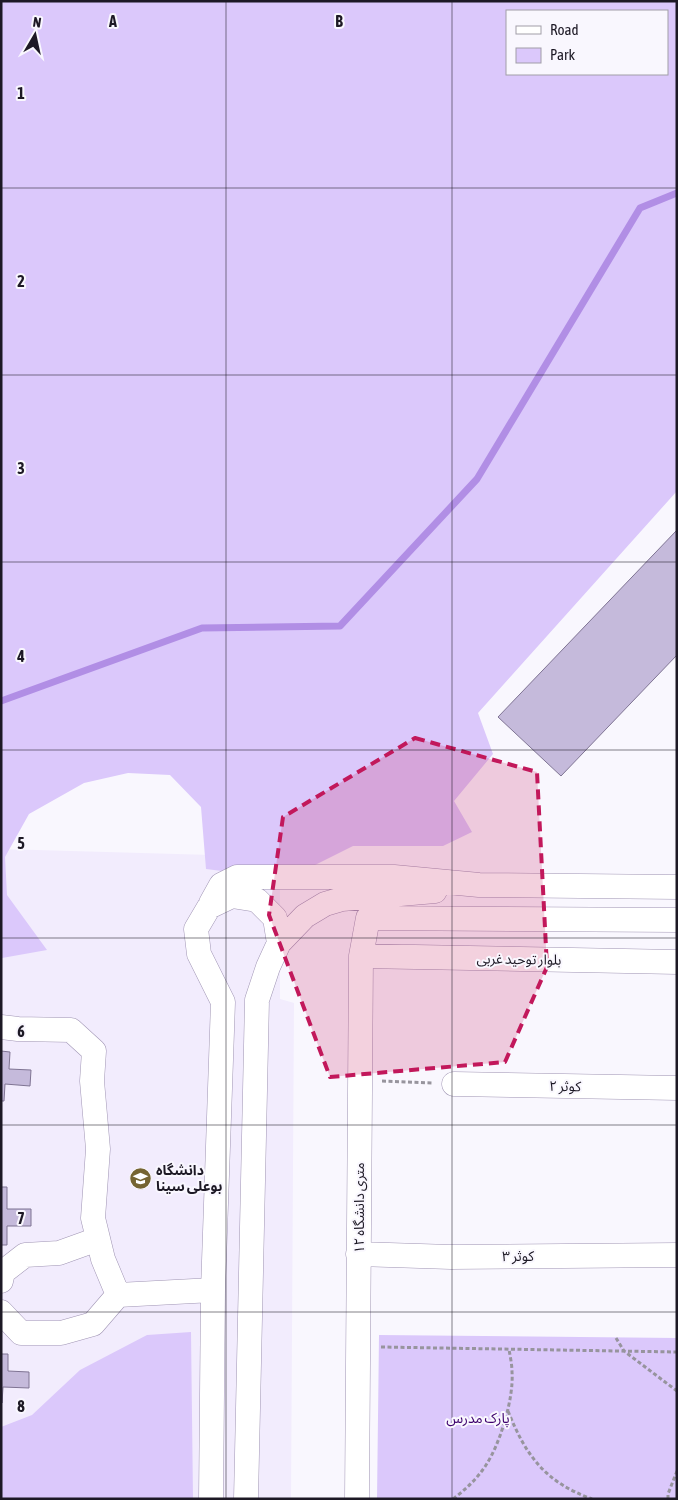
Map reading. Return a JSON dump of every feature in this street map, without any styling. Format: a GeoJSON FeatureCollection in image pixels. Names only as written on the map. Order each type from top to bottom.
{"type":"FeatureCollection","features":[{"type":"Feature","properties":{"kind":"street"},"geometry":{"type":"LineString","coordinates":[[210,1499],[213,1290],[223,1002],[198,954],[196,929],[221,885],[236,877],[394,877],[479,885],[677,887]]}},
{"type":"Feature","properties":{"kind":"street"},"geometry":{"type":"LineString","coordinates":[[246,1499],[257,1000],[268,966],[279,943],[305,916],[325,904],[342,899],[420,894],[479,885]]}},
{"type":"Feature","properties":{"kind":"street"},"geometry":{"type":"LineString","coordinates":[[208,907],[232,896],[257,900],[275,918],[279,943]]}},
{"type":"Feature","properties":{"kind":"street","name":"۱۲ متری دانشگاه"},"geometry":{"type":"LineString","coordinates":[[356,1499],[361,956],[368,918],[677,920]]}},
{"type":"Feature","properties":{"kind":"street","name":"بلوار توحید غربی"},"geometry":{"type":"LineString","coordinates":[[361,956],[677,962]]}},
{"type":"Feature","properties":{"kind":"street"},"geometry":{"type":"LineString","coordinates":[[1,1027],[71,1030],[94,1051],[92,1081],[98,1149],[93,1218],[103,1259],[118,1295]]}},
{"type":"Feature","properties":{"kind":"street","name":"کوثر ۲"},"geometry":{"type":"LineString","coordinates":[[454,1084],[677,1088]]}},
{"type":"Feature","properties":{"kind":"street"},"geometry":{"type":"LineString","coordinates":[[1,1281],[3,1272],[25,1255],[59,1253],[98,1239]]}},
{"type":"Feature","properties":{"kind":"street","name":"کوثر ۳"},"geometry":{"type":"LineString","coordinates":[[358,1254],[451,1257],[677,1255]]}},
{"type":"Feature","properties":{"kind":"street"},"geometry":{"type":"LineString","coordinates":[[1,1312],[21,1333],[61,1333],[92,1324],[118,1295],[213,1290]]}},
{"type":"Feature","properties":{"kind":"path"},"geometry":{"type":"LineString","coordinates":[[360,1080],[454,1084]]}},
{"type":"Feature","properties":{"kind":"path"},"geometry":{"type":"LineString","coordinates":[[616,1338],[624,1351],[677,1391]]}},
{"type":"Feature","properties":{"kind":"path"},"geometry":{"type":"LineString","coordinates":[[358,1345],[378,1347],[677,1352]]}},
{"type":"Feature","properties":{"kind":"path"},"geometry":{"type":"LineString","coordinates":[[453,1499],[469,1487],[486,1465],[500,1436],[510,1402],[512,1374],[509,1349]]}},
{"type":"Feature","properties":{"kind":"path"},"geometry":{"type":"LineString","coordinates":[[507,1409],[530,1455],[547,1474],[553,1480],[577,1494],[592,1499]]}},
{"type":"Feature","properties":{"kind":"path"},"geometry":{"type":"LineString","coordinates":[[668,1499],[668,1494],[677,1471]]}},
{"type":"Feature","properties":{"kind":"highlighted area"},"geometry":{"type":"Polygon","coordinates":[[[415,738],[537,772],[547,967],[505,1062],[330,1077],[269,915],[283,817],[415,738]]]}},
{"type":"Feature","properties":{"kind":"shaded area","name":"دانشگاه بوعلی سینا"},"geometry":{"type":"Polygon","coordinates":[[[1,849],[280,857],[280,999],[294,1003],[291,1499],[1,1499],[1,849]]]}},
{"type":"Feature","properties":{"kind":"green space"},"geometry":{"type":"Polygon","coordinates":[[[1,1],[677,1],[677,491],[478,713],[493,754],[454,801],[472,832],[443,846],[353,846],[287,879],[206,869],[201,807],[170,775],[128,773],[84,783],[29,814],[5,857],[7,895],[47,950],[1,958],[1,1]]]}},
{"type":"Feature","properties":{"kind":"green space"},"geometry":{"type":"Polygon","coordinates":[[[191,1332],[193,1499],[1,1499],[1,1427],[32,1415],[80,1370],[147,1335],[191,1332]]]}},
{"type":"Feature","properties":{"kind":"green space","name":"پارک مدرس"},"geometry":{"type":"Polygon","coordinates":[[[379,1335],[677,1338],[677,1499],[377,1499],[379,1335]]]}},
{"type":"Feature","properties":{"kind":"building"},"geometry":{"type":"Polygon","coordinates":[[[677,530],[677,655],[561,776],[498,717],[677,530]]]}},
{"type":"Feature","properties":{"kind":"building"},"geometry":{"type":"Polygon","coordinates":[[[1,1051],[10,1052],[9,1069],[31,1070],[30,1086],[5,1084],[4,1101],[1,1101],[1,1051]]]}},
{"type":"Feature","properties":{"kind":"building"},"geometry":{"type":"Polygon","coordinates":[[[1,1187],[7,1187],[7,1209],[31,1209],[31,1226],[7,1226],[7,1245],[1,1245],[1,1187]]]}},
{"type":"Feature","properties":{"kind":"building"},"geometry":{"type":"Polygon","coordinates":[[[1,1354],[8,1354],[8,1371],[29,1372],[29,1388],[3,1387],[2,1403],[1,1354]]]}},
{"type":"Feature","properties":{"kind":"waterway"},"geometry":{"type":"LineString","coordinates":[[1,701],[202,628],[340,626],[477,479],[640,208],[677,193]]}},
{"type":"Feature","properties":{"kind":"place","name":"دانشگاه بوعلی سینا"},"geometry":{"type":"Point","coordinates":[140,1178]}}]}
